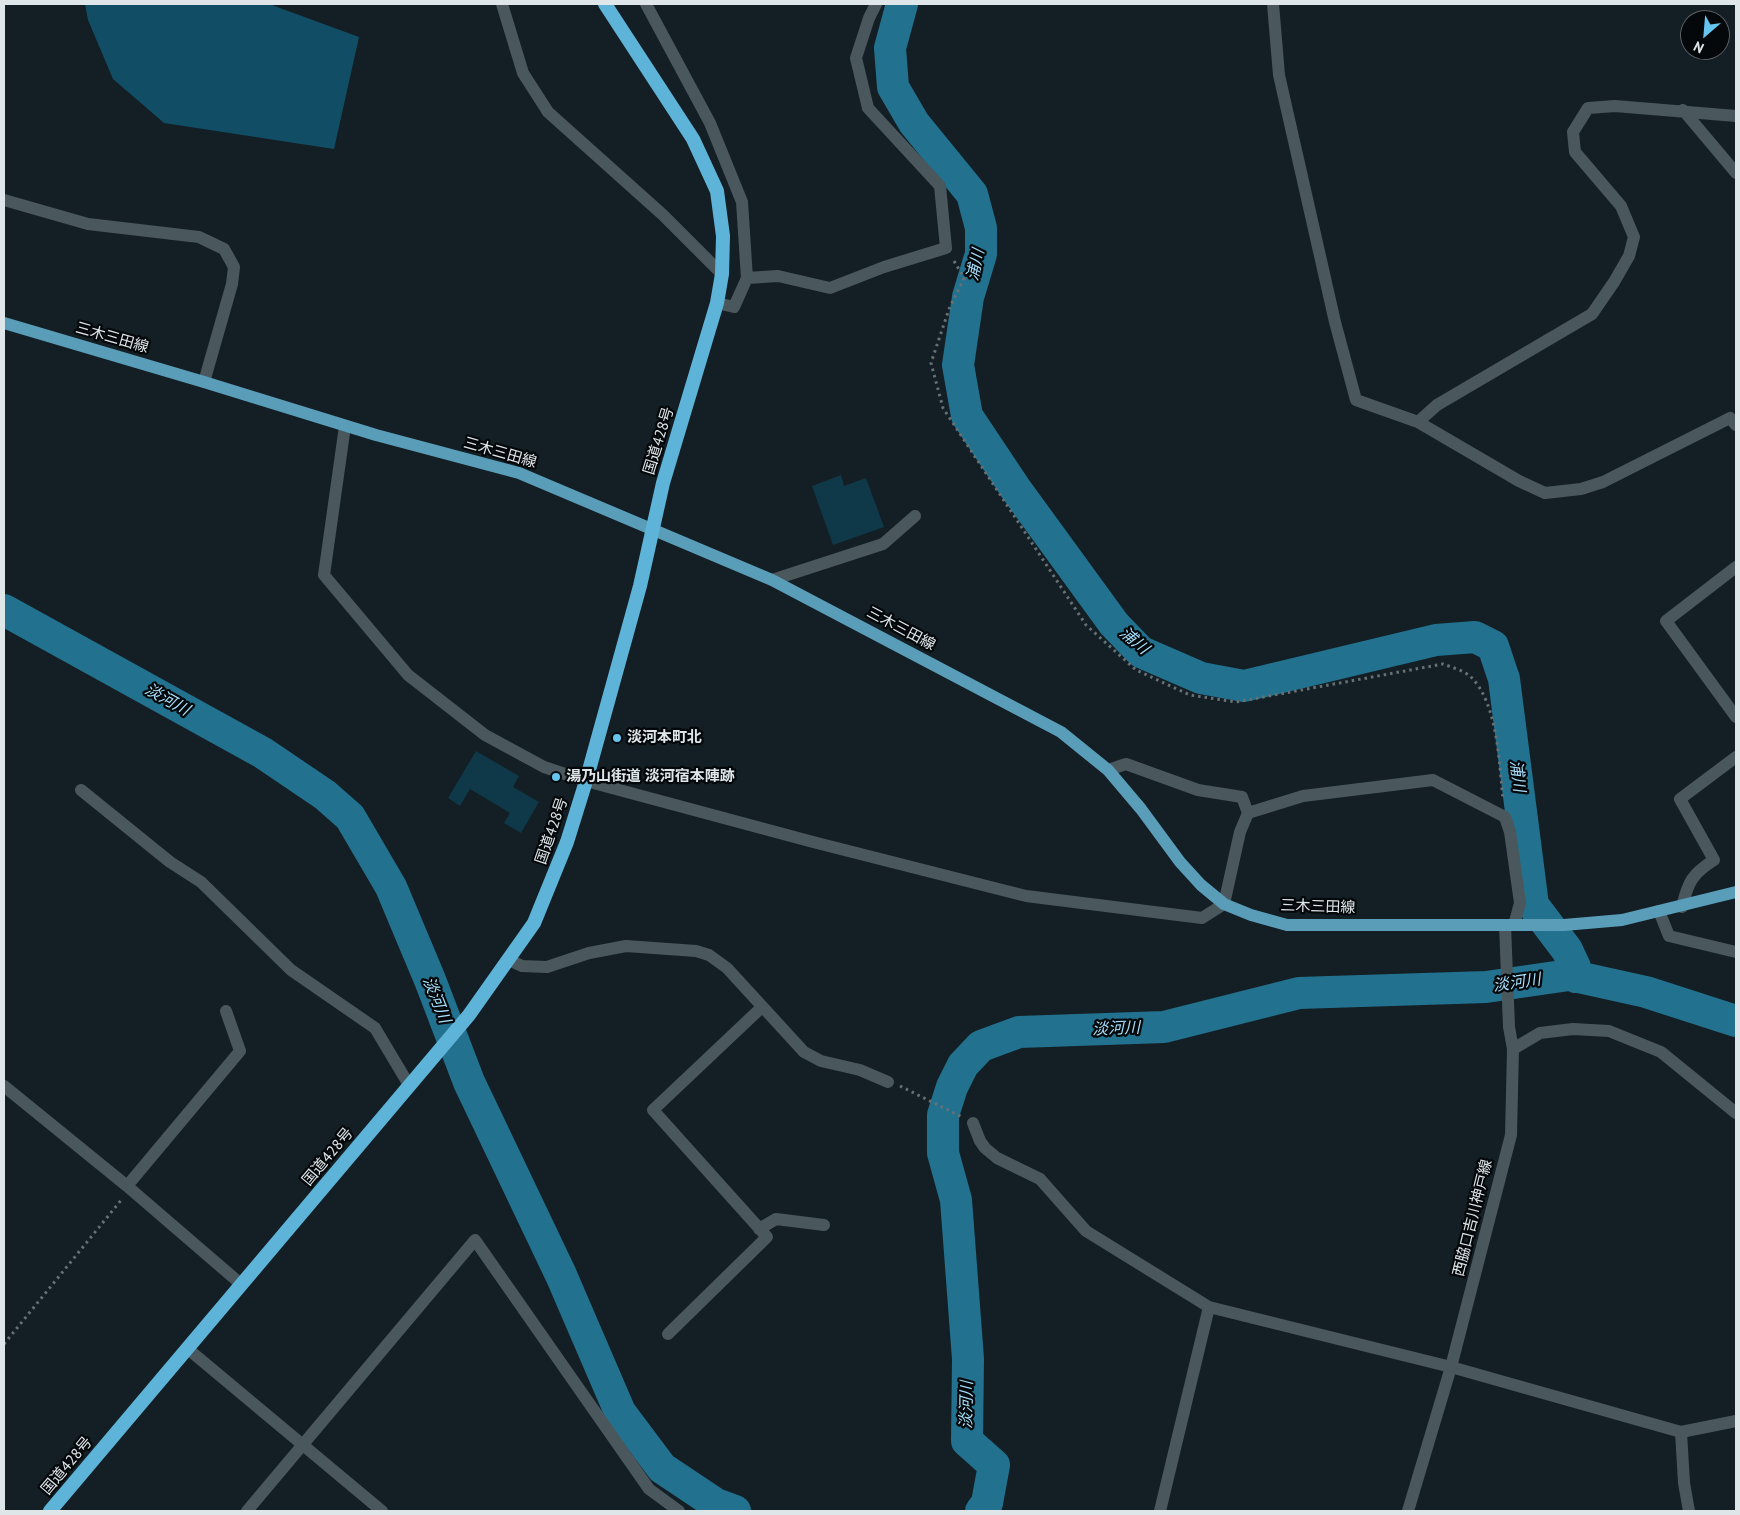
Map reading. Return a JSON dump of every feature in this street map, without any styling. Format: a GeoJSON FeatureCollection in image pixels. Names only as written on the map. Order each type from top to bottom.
{"type":"FeatureCollection","features":[{"type":"Feature","properties":{"kind":"highway","name":"国道428号"},"geometry":{"type":"LineString","coordinates":[[50,1511],[469,1015],[534,923],[567,842],[586,781],[654,530],[663,483],[718,303],[722,274],[722,236],[717,191],[693,140],[605,4]]}},
{"type":"Feature","properties":{"kind":"main road","name":"三木三田線"},"geometry":{"type":"LineString","coordinates":[[4,324],[204,382],[345,426],[518,473],[772,580],[1060,732],[1108,770],[1141,809],[1180,862],[1201,885],[1224,904],[1251,915],[1287,925],[1564,925],[1622,920],[1682,907],[1736,892]]}},
{"type":"Feature","properties":{"kind":"street"},"geometry":{"type":"LineString","coordinates":[[502,4],[522,73],[548,112],[663,216],[722,274]]}},
{"type":"Feature","properties":{"kind":"street"},"geometry":{"type":"LineString","coordinates":[[646,4],[710,123],[742,202],[747,278],[734,307],[718,303]]}},
{"type":"Feature","properties":{"kind":"street"},"geometry":{"type":"LineString","coordinates":[[747,278],[778,276],[830,288],[884,267],[946,248],[940,186],[868,108],[856,58],[869,18],[876,4]]}},
{"type":"Feature","properties":{"kind":"street"},"geometry":{"type":"LineString","coordinates":[[1273,4],[1279,75],[1335,322],[1356,400],[1418,422],[1519,481],[1544,492],[1580,489],[1603,482],[1730,418],[1736,426]]}},
{"type":"Feature","properties":{"kind":"street"},"geometry":{"type":"LineString","coordinates":[[1418,422],[1437,405],[1592,314],[1629,256],[1634,236],[1621,206],[1575,152],[1573,132],[1588,108],[1615,106],[1683,110],[1736,116]]}},
{"type":"Feature","properties":{"kind":"street"},"geometry":{"type":"LineString","coordinates":[[1683,110],[1736,173]]}},
{"type":"Feature","properties":{"kind":"street"},"geometry":{"type":"LineString","coordinates":[[4,200],[88,224],[199,237],[224,249],[234,267],[232,284],[204,382]]}},
{"type":"Feature","properties":{"kind":"street"},"geometry":{"type":"LineString","coordinates":[[345,426],[324,575],[408,675],[485,735],[544,767],[586,781],[813,842],[1026,896],[1202,918],[1224,904],[1240,832],[1248,813],[1242,797],[1198,790],[1126,764],[1108,770]]}},
{"type":"Feature","properties":{"kind":"street"},"geometry":{"type":"LineString","coordinates":[[772,580],[883,544],[915,516]]}},
{"type":"Feature","properties":{"kind":"street"},"geometry":{"type":"LineString","coordinates":[[1736,567],[1666,621],[1736,717]]}},
{"type":"Feature","properties":{"kind":"street"},"geometry":{"type":"LineString","coordinates":[[1682,907],[1688,884],[1699,870],[1714,860],[1680,799],[1736,756]]}},
{"type":"Feature","properties":{"kind":"street"},"geometry":{"type":"LineString","coordinates":[[1248,813],[1303,796],[1433,780],[1505,817]]}},
{"type":"Feature","properties":{"kind":"street"},"geometry":{"type":"LineString","coordinates":[[81,790],[170,862],[201,882],[291,970],[375,1028],[412,1082]]}},
{"type":"Feature","properties":{"kind":"street","name":"西脇口吉川神戸線"},"geometry":{"type":"LineString","coordinates":[[1408,1511],[1451,1367],[1511,1136],[1513,1049],[1509,1027],[1506,942],[1509,925],[1520,903],[1510,832],[1505,817]]}},
{"type":"Feature","properties":{"kind":"street"},"geometry":{"type":"LineString","coordinates":[[1659,911],[1669,936],[1736,952]]}},
{"type":"Feature","properties":{"kind":"street"},"geometry":{"type":"LineString","coordinates":[[509,960],[522,966],[546,967],[589,953],[626,946],[696,951],[709,956],[727,968],[804,1052],[821,1061],[860,1070],[888,1082]]}},
{"type":"Feature","properties":{"kind":"street"},"geometry":{"type":"LineString","coordinates":[[668,1334],[767,1237],[653,1110],[762,1007]]}},
{"type":"Feature","properties":{"kind":"street"},"geometry":{"type":"LineString","coordinates":[[128,1188],[240,1051],[226,1011]]}},
{"type":"Feature","properties":{"kind":"street"},"geometry":{"type":"LineString","coordinates":[[1513,1049],[1540,1033],[1573,1030],[1608,1031],[1661,1052],[1736,1112]]}},
{"type":"Feature","properties":{"kind":"street"},"geometry":{"type":"LineString","coordinates":[[4,1086],[128,1188],[242,1286]]}},
{"type":"Feature","properties":{"kind":"street"},"geometry":{"type":"LineString","coordinates":[[973,1123],[985,1148],[996,1158],[1040,1179],[1086,1231],[1210,1307],[1451,1367],[1681,1432],[1736,1421]]}},
{"type":"Feature","properties":{"kind":"street"},"geometry":{"type":"LineString","coordinates":[[760,1229],[776,1219],[824,1224]]}},
{"type":"Feature","properties":{"kind":"street"},"geometry":{"type":"LineString","coordinates":[[247,1511],[475,1240],[649,1489],[679,1511]]}},
{"type":"Feature","properties":{"kind":"street"},"geometry":{"type":"LineString","coordinates":[[1160,1511],[1210,1307]]}},
{"type":"Feature","properties":{"kind":"street"},"geometry":{"type":"LineString","coordinates":[[188,1349],[382,1511]]}},
{"type":"Feature","properties":{"kind":"street"},"geometry":{"type":"LineString","coordinates":[[1681,1432],[1684,1484],[1689,1511]]}},
{"type":"Feature","properties":{"kind":"path"},"geometry":{"type":"LineString","coordinates":[[946,248],[964,278],[949,309],[931,363],[943,408],[1086,626],[1136,670],[1190,695],[1236,702],[1443,664],[1470,676],[1489,706],[1499,758],[1505,817]]}},
{"type":"Feature","properties":{"kind":"path"},"geometry":{"type":"LineString","coordinates":[[888,1082],[897,1084],[973,1123]]}},
{"type":"Feature","properties":{"kind":"path"},"geometry":{"type":"LineString","coordinates":[[4,1344],[128,1188]]}},
{"type":"Feature","properties":{"kind":"shaded area"},"geometry":{"type":"Polygon","coordinates":[[[85,4],[269,4],[359,37],[334,149],[164,123],[113,79],[88,20],[85,4]]]}},
{"type":"Feature","properties":{"kind":"building"},"geometry":{"type":"Polygon","coordinates":[[[841,475],[844,486],[866,478],[884,527],[833,545],[812,486],[841,475]]]}},
{"type":"Feature","properties":{"kind":"building"},"geometry":{"type":"Polygon","coordinates":[[[476,751],[519,776],[513,787],[539,802],[521,833],[504,823],[510,813],[470,789],[460,806],[448,798],[476,751]]]}},
{"type":"Feature","properties":{"kind":"waterway","name":"浦川"},"geometry":{"type":"LineString","coordinates":[[902,4],[890,48],[893,87],[914,123],[972,194],[981,228],[981,254],[968,297],[958,365],[967,416],[1015,488],[1114,624],[1141,652],[1201,678],[1244,686],[1436,640],[1475,637],[1493,646],[1504,679],[1533,905],[1567,950],[1575,967],[1576,977]]}},
{"type":"Feature","properties":{"kind":"waterway","name":"淡河川"},"geometry":{"type":"LineString","coordinates":[[4,610],[263,753],[325,795],[350,817],[391,887],[430,980],[469,1082],[561,1275],[620,1412],[662,1468],[716,1504],[735,1511]]}},
{"type":"Feature","properties":{"kind":"waterway","name":"淡河川"},"geometry":{"type":"LineString","coordinates":[[981,1511],[987,1503],[994,1465],[967,1441],[968,1359],[956,1200],[943,1153],[943,1115],[952,1087],[963,1065],[981,1046],[1019,1032],[1164,1027],[1299,993],[1486,987],[1569,975],[1646,992],[1736,1021]]}},
{"type":"Feature","properties":{"kind":"place","name":"淡河本町北"},"geometry":{"type":"Point","coordinates":[617,738]}},
{"type":"Feature","properties":{"kind":"place","name":"湯乃山街道 淡河宿本陣跡"},"geometry":{"type":"Point","coordinates":[556,777]}}]}
